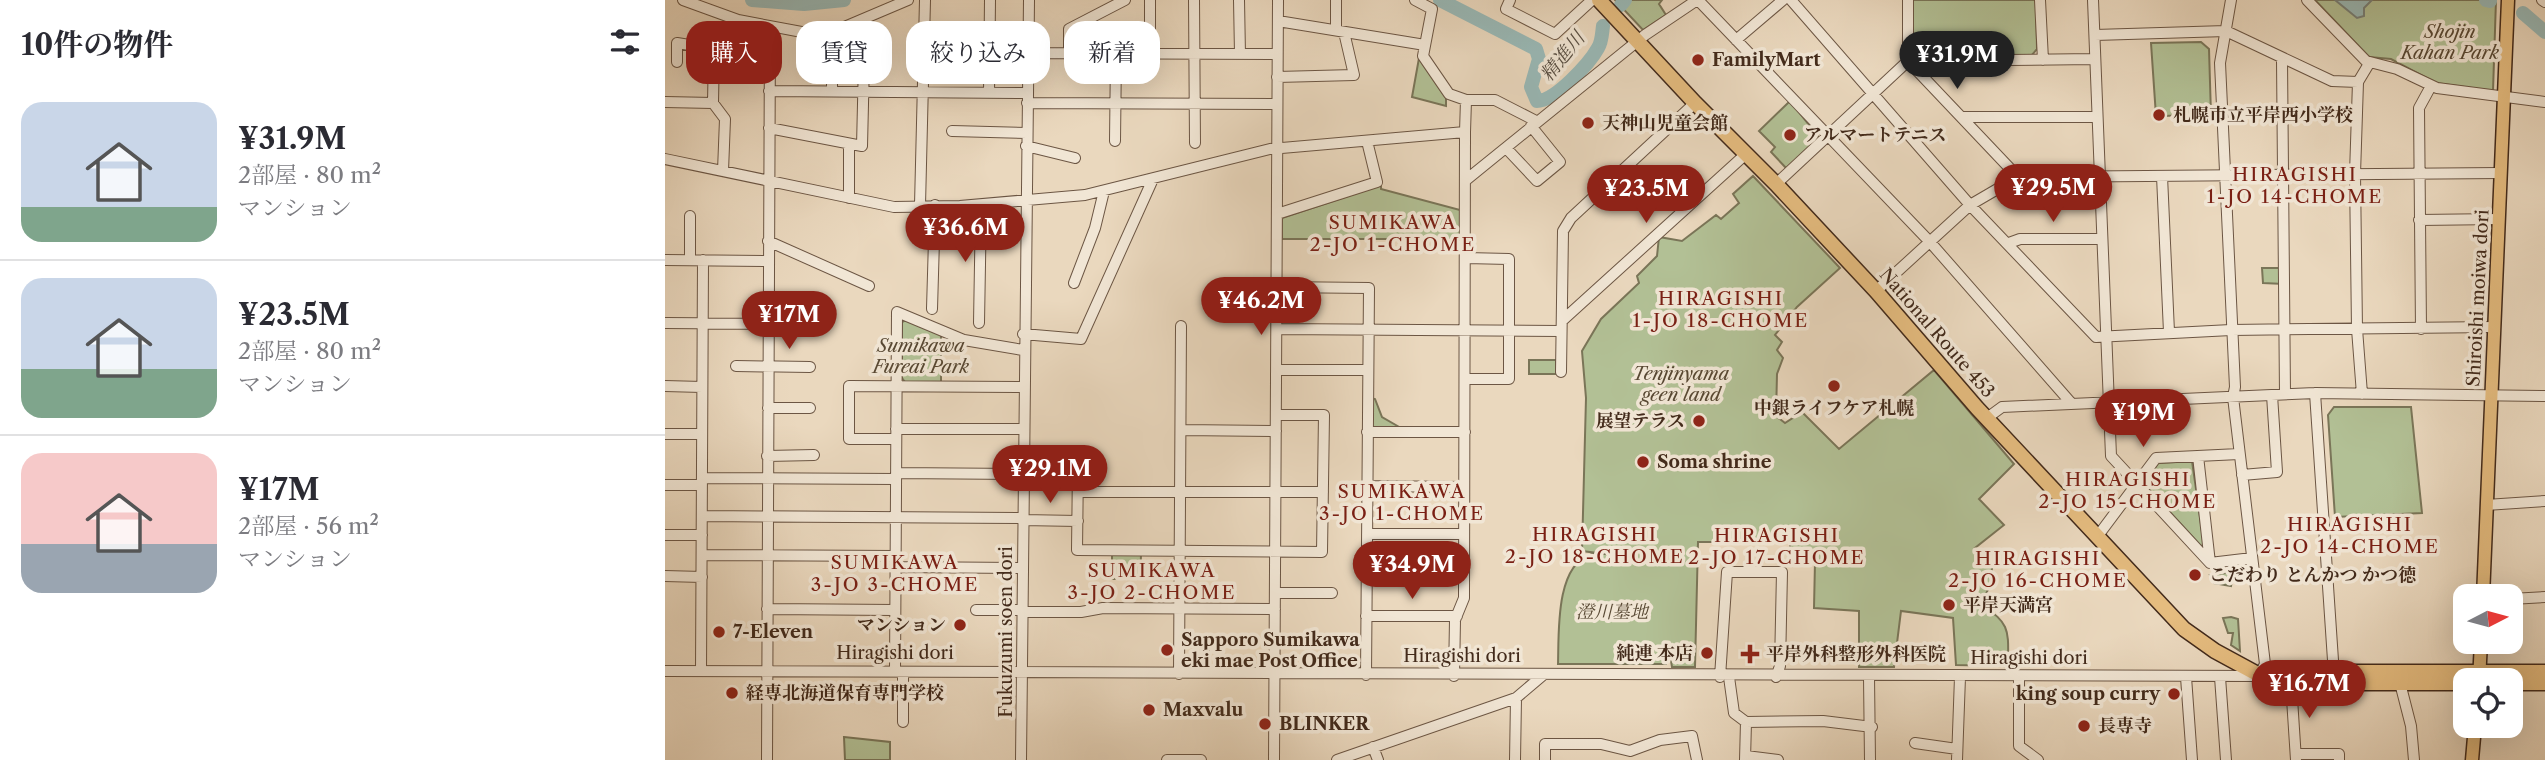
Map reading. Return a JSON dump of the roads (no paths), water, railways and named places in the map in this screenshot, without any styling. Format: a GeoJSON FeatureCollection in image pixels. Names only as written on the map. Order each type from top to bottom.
{"type":"FeatureCollection","features":[{"type":"Feature","properties":{"kind":"highway","name":"National Route 453"},"geometry":{"type":"LineString","coordinates":[[1599,0],[1876,291],[1986,418],[2184,629],[2259,676]]}},
{"type":"Feature","properties":{"kind":"highway","name":"Hiragishi dori"},"geometry":{"type":"LineString","coordinates":[[2259,676],[2274,672],[2400,683],[2453,683]]}},
{"type":"Feature","properties":{"kind":"highway","name":"Hiragishi dori"},"geometry":{"type":"LineString","coordinates":[[2523,674],[2545,672]]}},
{"type":"Feature","properties":{"kind":"highway","name":"Hiragishi dori"},"geometry":{"type":"LineString","coordinates":[[2259,676],[2274,683],[2334,677],[2453,677]]}},
{"type":"Feature","properties":{"kind":"highway"},"geometry":{"type":"LineString","coordinates":[[2523,683],[2545,683]]}},
{"type":"Feature","properties":{"kind":"main road","name":"Shiroishi moiwa dori"},"geometry":{"type":"LineString","coordinates":[[2483,584],[2508,0]]}},
{"type":"Feature","properties":{"kind":"main road"},"geometry":{"type":"LineString","coordinates":[[2472,760],[2474,738]]}},
{"type":"Feature","properties":{"kind":"street"},"geometry":{"type":"LineString","coordinates":[[683,0],[745,21]]}},
{"type":"Feature","properties":{"kind":"street"},"geometry":{"type":"LineString","coordinates":[[860,21],[908,0]]}},
{"type":"Feature","properties":{"kind":"street"},"geometry":{"type":"LineString","coordinates":[[920,205],[925,0]]}},
{"type":"Feature","properties":{"kind":"street"},"geometry":{"type":"LineString","coordinates":[[989,93],[990,0]]}},
{"type":"Feature","properties":{"kind":"street","name":"Fukuzumi soen dori"},"geometry":{"type":"LineString","coordinates":[[1029,0],[1029,21]]}},
{"type":"Feature","properties":{"kind":"street"},"geometry":{"type":"LineString","coordinates":[[1084,21],[1125,0]]}},
{"type":"Feature","properties":{"kind":"street"},"geometry":{"type":"LineString","coordinates":[[1150,0],[1150,21]]}},
{"type":"Feature","properties":{"kind":"street"},"geometry":{"type":"LineString","coordinates":[[1194,0],[1195,143]]}},
{"type":"Feature","properties":{"kind":"street"},"geometry":{"type":"LineString","coordinates":[[1240,0],[1240,54]]}},
{"type":"Feature","properties":{"kind":"street"},"geometry":{"type":"LineString","coordinates":[[1274,760],[1277,0]]}},
{"type":"Feature","properties":{"kind":"street"},"geometry":{"type":"LineString","coordinates":[[1277,76],[1354,75],[1340,31],[1336,0]]}},
{"type":"Feature","properties":{"kind":"street"},"geometry":{"type":"LineString","coordinates":[[1415,0],[1432,9],[1423,56],[1449,94],[1466,100],[1496,100],[1534,124],[1560,162],[1537,181],[1506,148]]}},
{"type":"Feature","properties":{"kind":"street"},"geometry":{"type":"LineString","coordinates":[[1510,0],[1506,9],[1555,34],[1592,0]]}},
{"type":"Feature","properties":{"kind":"street"},"geometry":{"type":"LineString","coordinates":[[1466,180],[1637,41],[1697,0],[1930,242],[2072,404]]}},
{"type":"Feature","properties":{"kind":"street"},"geometry":{"type":"LineString","coordinates":[[1736,40],[1783,0]]}},
{"type":"Feature","properties":{"kind":"street"},"geometry":{"type":"LineString","coordinates":[[1791,0],[1875,92],[1970,205],[2096,337],[2231,330],[2494,327]]}},
{"type":"Feature","properties":{"kind":"street"},"geometry":{"type":"LineString","coordinates":[[1908,0],[1908,61],[2018,177]]}},
{"type":"Feature","properties":{"kind":"street"},"geometry":{"type":"LineString","coordinates":[[2040,0],[2043,60]]}},
{"type":"Feature","properties":{"kind":"street"},"geometry":{"type":"LineString","coordinates":[[2093,0],[2111,456],[2210,563]]}},
{"type":"Feature","properties":{"kind":"street"},"geometry":{"type":"LineString","coordinates":[[2231,0],[2220,63],[2233,397],[2265,664],[2259,676]]}},
{"type":"Feature","properties":{"kind":"street"},"geometry":{"type":"LineString","coordinates":[[2308,0],[2365,61],[2397,69],[2431,86],[2545,103]]}},
{"type":"Feature","properties":{"kind":"street"},"geometry":{"type":"LineString","coordinates":[[769,128],[862,146],[865,19]]}},
{"type":"Feature","properties":{"kind":"street"},"geometry":{"type":"LineString","coordinates":[[1277,21],[1425,45]]}},
{"type":"Feature","properties":{"kind":"street"},"geometry":{"type":"LineString","coordinates":[[2095,35],[2226,31],[2282,60],[2332,81],[2358,82]]}},
{"type":"Feature","properties":{"kind":"street"},"geometry":{"type":"LineString","coordinates":[[677,62],[677,43],[686,44]]}},
{"type":"Feature","properties":{"kind":"street"},"geometry":{"type":"LineString","coordinates":[[1160,53],[1277,54]]}},
{"type":"Feature","properties":{"kind":"street"},"geometry":{"type":"LineString","coordinates":[[1776,184],[1908,61],[2095,59]]}},
{"type":"Feature","properties":{"kind":"street"},"geometry":{"type":"LineString","coordinates":[[2282,60],[2285,394]]}},
{"type":"Feature","properties":{"kind":"street"},"geometry":{"type":"LineString","coordinates":[[2362,394],[2357,329],[2355,174],[2358,82],[2370,62]]}},
{"type":"Feature","properties":{"kind":"street"},"geometry":{"type":"LineString","coordinates":[[713,84],[713,103],[725,119],[723,171]]}},
{"type":"Feature","properties":{"kind":"street"},"geometry":{"type":"LineString","coordinates":[[767,760],[769,84]]}},
{"type":"Feature","properties":{"kind":"street"},"geometry":{"type":"LineString","coordinates":[[832,84],[832,91]]}},
{"type":"Feature","properties":{"kind":"street","name":"Fukuzumi soen dori"},"geometry":{"type":"LineString","coordinates":[[1021,760],[1027,84]]}},
{"type":"Feature","properties":{"kind":"street"},"geometry":{"type":"LineString","coordinates":[[1115,141],[1116,84]]}},
{"type":"Feature","properties":{"kind":"street"},"geometry":{"type":"LineString","coordinates":[[2421,329],[2419,108],[2431,86]]}},
{"type":"Feature","properties":{"kind":"street"},"geometry":{"type":"LineString","coordinates":[[769,91],[989,93],[1116,103],[1277,104]]}},
{"type":"Feature","properties":{"kind":"street"},"geometry":{"type":"LineString","coordinates":[[1454,676],[1457,616],[1464,598],[1466,100]]}},
{"type":"Feature","properties":{"kind":"street"},"geometry":{"type":"LineString","coordinates":[[665,102],[713,103]]}},
{"type":"Feature","properties":{"kind":"street"},"geometry":{"type":"LineString","coordinates":[[1561,372],[1561,331],[1564,319],[1563,231],[1571,218],[1695,103]]}},
{"type":"Feature","properties":{"kind":"street"},"geometry":{"type":"LineString","coordinates":[[1961,117],[2097,117]]}},
{"type":"Feature","properties":{"kind":"street"},"geometry":{"type":"LineString","coordinates":[[952,131],[1027,133]]}},
{"type":"Feature","properties":{"kind":"street"},"geometry":{"type":"LineString","coordinates":[[665,159],[894,207],[981,205],[1104,191],[1277,149],[1465,132]]}},
{"type":"Feature","properties":{"kind":"street"},"geometry":{"type":"LineString","coordinates":[[1277,214],[1377,183],[1367,141]]}},
{"type":"Feature","properties":{"kind":"street"},"geometry":{"type":"LineString","coordinates":[[849,144],[849,198]]}},
{"type":"Feature","properties":{"kind":"street"},"geometry":{"type":"LineString","coordinates":[[1026,146],[1075,158]]}},
{"type":"Feature","properties":{"kind":"street"},"geometry":{"type":"LineString","coordinates":[[1564,319],[1747,153]]}},
{"type":"Feature","properties":{"kind":"street"},"geometry":{"type":"LineString","coordinates":[[1876,291],[1970,205],[2018,177],[2501,173]]}},
{"type":"Feature","properties":{"kind":"street"},"geometry":{"type":"LineString","coordinates":[[2162,176],[2169,332]]}},
{"type":"Feature","properties":{"kind":"street"},"geometry":{"type":"LineString","coordinates":[[1023,334],[1081,339],[1153,179]]}},
{"type":"Feature","properties":{"kind":"street"},"geometry":{"type":"LineString","coordinates":[[1074,283],[1095,228],[1104,191]]}},
{"type":"Feature","properties":{"kind":"street"},"geometry":{"type":"LineString","coordinates":[[932,309],[935,205]]}},
{"type":"Feature","properties":{"kind":"street"},"geometry":{"type":"LineString","coordinates":[[979,323],[981,205]]}},
{"type":"Feature","properties":{"kind":"street"},"geometry":{"type":"LineString","coordinates":[[690,216],[690,260]]}},
{"type":"Feature","properties":{"kind":"street"},"geometry":{"type":"LineString","coordinates":[[2419,220],[2499,219]]}},
{"type":"Feature","properties":{"kind":"street"},"geometry":{"type":"LineString","coordinates":[[2009,243],[2020,239],[2102,239]]}},
{"type":"Feature","properties":{"kind":"street"},"geometry":{"type":"LineString","coordinates":[[768,241],[869,286]]}},
{"type":"Feature","properties":{"kind":"street"},"geometry":{"type":"LineString","coordinates":[[1465,379],[1509,379],[1509,259],[1466,258]]}},
{"type":"Feature","properties":{"kind":"street"},"geometry":{"type":"LineString","coordinates":[[665,260],[768,261]]}},
{"type":"Feature","properties":{"kind":"street"},"geometry":{"type":"LineString","coordinates":[[701,671],[703,260]]}},
{"type":"Feature","properties":{"kind":"street"},"geometry":{"type":"LineString","coordinates":[[1277,287],[1369,288],[1366,675]]}},
{"type":"Feature","properties":{"kind":"street"},"geometry":{"type":"LineString","coordinates":[[903,722],[895,610],[897,312],[964,340],[1023,349]]}},
{"type":"Feature","properties":{"kind":"street"},"geometry":{"type":"LineString","coordinates":[[665,323],[810,324]]}},
{"type":"Feature","properties":{"kind":"street"},"geometry":{"type":"LineString","coordinates":[[1179,674],[1181,326]]}},
{"type":"Feature","properties":{"kind":"street"},"geometry":{"type":"LineString","coordinates":[[1277,330],[1561,331]]}},
{"type":"Feature","properties":{"kind":"street"},"geometry":{"type":"LineString","coordinates":[[736,366],[810,366]]}},
{"type":"Feature","properties":{"kind":"street"},"geometry":{"type":"LineString","coordinates":[[1276,370],[1368,370]]}},
{"type":"Feature","properties":{"kind":"street"},"geometry":{"type":"LineString","coordinates":[[665,386],[702,387]]}},
{"type":"Feature","properties":{"kind":"street"},"geometry":{"type":"LineString","coordinates":[[1023,387],[849,386],[849,439],[896,434],[1023,429]]}},
{"type":"Feature","properties":{"kind":"street"},"geometry":{"type":"LineString","coordinates":[[2315,393],[2334,677]]}},
{"type":"Feature","properties":{"kind":"street"},"geometry":{"type":"LineString","coordinates":[[1986,418],[2002,407],[2285,394],[2545,396]]}},
{"type":"Feature","properties":{"kind":"street"},"geometry":{"type":"LineString","coordinates":[[2242,475],[2277,472],[2272,395]]}},
{"type":"Feature","properties":{"kind":"street"},"geometry":{"type":"LineString","coordinates":[[768,408],[810,408]]}},
{"type":"Feature","properties":{"kind":"street"},"geometry":{"type":"LineString","coordinates":[[1078,465],[1077,550],[1322,552],[1324,415],[1276,415]]}},
{"type":"Feature","properties":{"kind":"street"},"geometry":{"type":"LineString","coordinates":[[1181,430],[1276,431]]}},
{"type":"Feature","properties":{"kind":"street"},"geometry":{"type":"LineString","coordinates":[[1367,432],[1465,432]]}},
{"type":"Feature","properties":{"kind":"street"},"geometry":{"type":"LineString","coordinates":[[665,434],[702,434]]}},
{"type":"Feature","properties":{"kind":"street"},"geometry":{"type":"LineString","coordinates":[[2097,537],[2156,458],[2239,454]]}},
{"type":"Feature","properties":{"kind":"street"},"geometry":{"type":"LineString","coordinates":[[768,456],[814,455]]}},
{"type":"Feature","properties":{"kind":"street"},"geometry":{"type":"LineString","coordinates":[[2197,456],[2210,563]]}},
{"type":"Feature","properties":{"kind":"street"},"geometry":{"type":"LineString","coordinates":[[665,485],[767,478],[1022,474]]}},
{"type":"Feature","properties":{"kind":"street"},"geometry":{"type":"LineString","coordinates":[[1367,486],[1464,487]]}},
{"type":"Feature","properties":{"kind":"street"},"geometry":{"type":"LineString","coordinates":[[1078,492],[1323,492]]}},
{"type":"Feature","properties":{"kind":"street"},"geometry":{"type":"LineString","coordinates":[[2486,505],[2545,501]]}},
{"type":"Feature","properties":{"kind":"street"},"geometry":{"type":"LineString","coordinates":[[702,516],[1077,521]]}},
{"type":"Feature","properties":{"kind":"street"},"geometry":{"type":"LineString","coordinates":[[1367,534],[1464,534]]}},
{"type":"Feature","properties":{"kind":"street"},"geometry":{"type":"LineString","coordinates":[[665,535],[702,536]]}},
{"type":"Feature","properties":{"kind":"street"},"geometry":{"type":"LineString","coordinates":[[702,555],[767,555],[1022,568]]}},
{"type":"Feature","properties":{"kind":"street"},"geometry":{"type":"LineString","coordinates":[[2210,563],[2252,558]]}},
{"type":"Feature","properties":{"kind":"street"},"geometry":{"type":"LineString","coordinates":[[1776,677],[1780,666],[1782,572],[1727,572],[1725,677],[1734,713],[1745,722],[1823,721],[1871,727]]}},
{"type":"Feature","properties":{"kind":"street"},"geometry":{"type":"LineString","coordinates":[[665,576],[702,576]]}},
{"type":"Feature","properties":{"kind":"street"},"geometry":{"type":"LineString","coordinates":[[1367,576],[1464,577]]}},
{"type":"Feature","properties":{"kind":"street"},"geometry":{"type":"LineString","coordinates":[[1275,593],[1332,593]]}},
{"type":"Feature","properties":{"kind":"street"},"geometry":{"type":"LineString","coordinates":[[2523,598],[2545,597]]}},
{"type":"Feature","properties":{"kind":"street"},"geometry":{"type":"LineString","coordinates":[[976,610],[1081,612],[1103,608],[1275,609]]}},
{"type":"Feature","properties":{"kind":"street"},"geometry":{"type":"LineString","coordinates":[[767,609],[895,610]]}},
{"type":"Feature","properties":{"kind":"street"},"geometry":{"type":"LineString","coordinates":[[1366,616],[1457,616]]}},
{"type":"Feature","properties":{"kind":"street","name":"Hiragishi dori"},"geometry":{"type":"LineString","coordinates":[[665,671],[1725,677],[2259,676]]}},
{"type":"Feature","properties":{"kind":"street"},"geometry":{"type":"LineString","coordinates":[[1337,760],[1516,698],[1542,676]]}},
{"type":"Feature","properties":{"kind":"street"},"geometry":{"type":"LineString","coordinates":[[1869,677],[1870,760]]}},
{"type":"Feature","properties":{"kind":"street"},"geometry":{"type":"LineString","coordinates":[[1915,743],[1957,755],[1960,677]]}},
{"type":"Feature","properties":{"kind":"street"},"geometry":{"type":"LineString","coordinates":[[2019,677],[2019,746],[2038,760]]}},
{"type":"Feature","properties":{"kind":"street"},"geometry":{"type":"LineString","coordinates":[[2186,677],[2192,760]]}},
{"type":"Feature","properties":{"kind":"street"},"geometry":{"type":"LineString","coordinates":[[2220,677],[2226,760]]}},
{"type":"Feature","properties":{"kind":"street"},"geometry":{"type":"LineString","coordinates":[[2291,683],[2296,757],[2339,754],[2339,760]]}},
{"type":"Feature","properties":{"kind":"street"},"geometry":{"type":"LineString","coordinates":[[2400,683],[2411,726],[2414,760]]}},
{"type":"Feature","properties":{"kind":"street"},"geometry":{"type":"LineString","coordinates":[[1515,760],[1516,698]]}},
{"type":"Feature","properties":{"kind":"street"},"geometry":{"type":"LineString","coordinates":[[1745,722],[1746,758],[1778,760]]}},
{"type":"Feature","properties":{"kind":"street"},"geometry":{"type":"LineString","coordinates":[[1545,760],[1545,744],[1601,744],[1630,751],[1660,740],[1692,736],[1697,760]]}},
{"type":"Feature","properties":{"kind":"street"},"geometry":{"type":"LineString","coordinates":[[1373,747],[1378,760]]}},
{"type":"Feature","properties":{"kind":"street"},"geometry":{"type":"LineString","coordinates":[[1167,760],[1201,760]]}},
{"type":"Feature","properties":{"kind":"water"},"geometry":{"type":"Polygon","coordinates":[[[2335,0],[2372,0],[2364,8],[2364,16],[2357,18],[2335,0]]]}},
{"type":"Feature","properties":{"kind":"waterway","name":"精進川"},"geometry":{"type":"LineString","coordinates":[[752,0],[804,4],[844,0]]}},
{"type":"Feature","properties":{"kind":"waterway","name":"精進川"},"geometry":{"type":"LineString","coordinates":[[1440,0],[1536,49],[1539,59],[1531,87],[1537,101],[1562,88],[1594,55],[1602,37],[1603,26]]}},
{"type":"Feature","properties":{"kind":"waterway","name":"精進川"},"geometry":{"type":"LineString","coordinates":[[1621,5],[1625,0]]}},
{"type":"Feature","properties":{"kind":"waterway","name":"精進川"},"geometry":{"type":"LineString","coordinates":[[2486,0],[2490,1]]}},
{"type":"Feature","properties":{"kind":"waterway","name":"精進川"},"geometry":{"type":"LineString","coordinates":[[2523,13],[2545,32]]}},
{"type":"Feature","properties":{"kind":"place","name":"FamilyMart"},"geometry":{"type":"Point","coordinates":[1698,60]}},
{"type":"Feature","properties":{"kind":"place","name":"札幌市立平岸西小学校"},"geometry":{"type":"Point","coordinates":[2159,115]}},
{"type":"Feature","properties":{"kind":"place","name":"天神山児童会館"},"geometry":{"type":"Point","coordinates":[1588,123]}},
{"type":"Feature","properties":{"kind":"place","name":"アルマートテニス"},"geometry":{"type":"Point","coordinates":[1790,135]}},
{"type":"Feature","properties":{"kind":"place","name":"中銀ライフケア札幌"},"geometry":{"type":"Point","coordinates":[1834,386]}},
{"type":"Feature","properties":{"kind":"place","name":"展望テラス"},"geometry":{"type":"Point","coordinates":[1699,421]}},
{"type":"Feature","properties":{"kind":"place","name":"Soma shrine"},"geometry":{"type":"Point","coordinates":[1643,462]}},
{"type":"Feature","properties":{"kind":"place","name":"こだわり とんかつ かつ徳"},"geometry":{"type":"Point","coordinates":[2195,575]}},
{"type":"Feature","properties":{"kind":"place","name":"平岸天満宮"},"geometry":{"type":"Point","coordinates":[1949,605]}},
{"type":"Feature","properties":{"kind":"place","name":"マンション"},"geometry":{"type":"Point","coordinates":[960,625]}},
{"type":"Feature","properties":{"kind":"place","name":"7-Eleven"},"geometry":{"type":"Point","coordinates":[719,632]}},
{"type":"Feature","properties":{"kind":"place","name":"Sapporo Sumikawa eki mae Post Office"},"geometry":{"type":"Point","coordinates":[1167,650]}},
{"type":"Feature","properties":{"kind":"place","name":"純連 本店"},"geometry":{"type":"Point","coordinates":[1707,653]}},
{"type":"Feature","properties":{"kind":"place","name":"平岸外科整形外科医院"},"geometry":{"type":"Point","coordinates":[1750,654]}},
{"type":"Feature","properties":{"kind":"place","name":"経専北海道保育専門学校"},"geometry":{"type":"Point","coordinates":[732,693]}},
{"type":"Feature","properties":{"kind":"place","name":"king soup curry"},"geometry":{"type":"Point","coordinates":[2174,694]}},
{"type":"Feature","properties":{"kind":"place","name":"Maxvalu"},"geometry":{"type":"Point","coordinates":[1149,710]}},
{"type":"Feature","properties":{"kind":"place","name":"BLINKER"},"geometry":{"type":"Point","coordinates":[1265,724]}},
{"type":"Feature","properties":{"kind":"place","name":"長専寺"},"geometry":{"type":"Point","coordinates":[2084,726]}},
{"type":"Feature","properties":{"kind":"district","name":"HIRAGISHI 1-JO 14-CHOME"},"geometry":{"type":"Point","coordinates":[2295,185]}},
{"type":"Feature","properties":{"kind":"district","name":"SUMIKAWA 2-JO 1-CHOME"},"geometry":{"type":"Point","coordinates":[1393,233]}},
{"type":"Feature","properties":{"kind":"district","name":"HIRAGISHI 1-JO 18-CHOME"},"geometry":{"type":"Point","coordinates":[1721,309]}},
{"type":"Feature","properties":{"kind":"district","name":"HIRAGISHI 2-JO 15-CHOME"},"geometry":{"type":"Point","coordinates":[2128,490]}},
{"type":"Feature","properties":{"kind":"district","name":"SUMIKAWA 3-JO 1-CHOME"},"geometry":{"type":"Point","coordinates":[1402,502]}},
{"type":"Feature","properties":{"kind":"district","name":"HIRAGISHI 2-JO 14-CHOME"},"geometry":{"type":"Point","coordinates":[2350,535]}},
{"type":"Feature","properties":{"kind":"district","name":"HIRAGISHI 2-JO 18-CHOME"},"geometry":{"type":"Point","coordinates":[1595,545]}},
{"type":"Feature","properties":{"kind":"district","name":"HIRAGISHI 2-JO 17-CHOME"},"geometry":{"type":"Point","coordinates":[1777,546]}},
{"type":"Feature","properties":{"kind":"district","name":"HIRAGISHI 2-JO 16-CHOME"},"geometry":{"type":"Point","coordinates":[2038,569]}},
{"type":"Feature","properties":{"kind":"district","name":"SUMIKAWA 3-JO 3-CHOME"},"geometry":{"type":"Point","coordinates":[895,573]}},
{"type":"Feature","properties":{"kind":"district","name":"SUMIKAWA 3-JO 2-CHOME"},"geometry":{"type":"Point","coordinates":[1152,581]}},
{"type":"Feature","properties":{"kind":"park label","name":"Shojin Kahan Park"},"geometry":{"type":"Point","coordinates":[2450,42]}},
{"type":"Feature","properties":{"kind":"park label","name":"Sumikawa Fureai Park"},"geometry":{"type":"Point","coordinates":[921,356]}},
{"type":"Feature","properties":{"kind":"park label","name":"Tenjinyama geen land"},"geometry":{"type":"Point","coordinates":[1681,384]}},
{"type":"Feature","properties":{"kind":"park label","name":"澄川墓地"},"geometry":{"type":"Point","coordinates":[1612,612]}}]}
